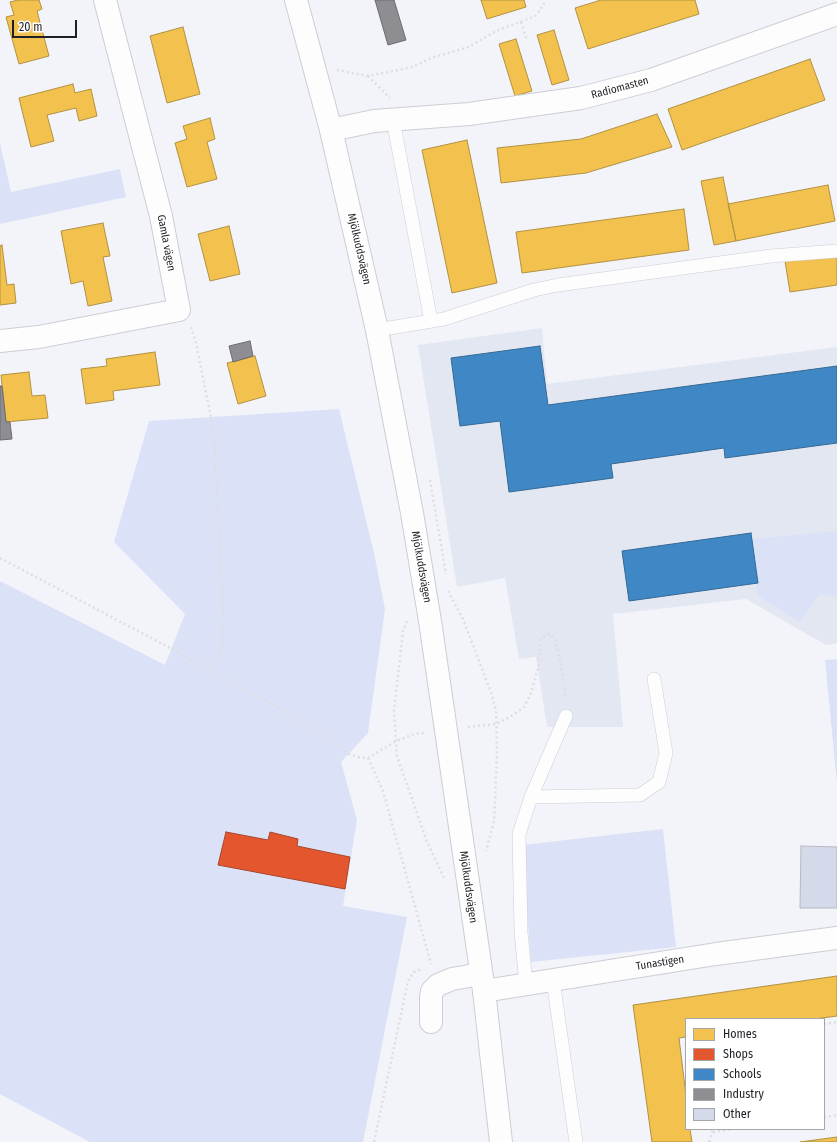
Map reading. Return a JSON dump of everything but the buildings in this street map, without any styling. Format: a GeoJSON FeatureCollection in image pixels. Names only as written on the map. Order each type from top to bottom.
{"type":"FeatureCollection","features":[{"type":"Feature","properties":{"kind":"street","name":"Gamla vägen"},"geometry":{"type":"LineString","coordinates":[[104,0],[161,216],[179,310]]}},
{"type":"Feature","properties":{"kind":"street","name":"Mjölkuddsvägen"},"geometry":{"type":"LineString","coordinates":[[296,0],[331,130],[377,330],[412,513],[430,621],[482,983],[501,1142]]}},
{"type":"Feature","properties":{"kind":"street","name":"Radiomasten"},"geometry":{"type":"LineString","coordinates":[[331,130],[374,121],[469,114],[581,98],[651,80],[837,14]]}},
{"type":"Feature","properties":{"kind":"street"},"geometry":{"type":"LineString","coordinates":[[0,341],[39,337],[179,310]]}},
{"type":"Feature","properties":{"kind":"street","name":"Tunastigen"},"geometry":{"type":"LineString","coordinates":[[430,1022],[432,991],[438,985],[452,979],[482,983],[526,985],[716,954],[837,938]]}},
{"type":"Feature","properties":{"kind":"lane"},"geometry":{"type":"LineString","coordinates":[[393,120],[431,321]]}},
{"type":"Feature","properties":{"kind":"lane"},"geometry":{"type":"LineString","coordinates":[[377,330],[431,321],[534,290],[558,285],[771,256],[837,251]]}},
{"type":"Feature","properties":{"kind":"lane"},"geometry":{"type":"LineString","coordinates":[[531,797],[640,795],[658,782],[666,753],[654,679]]}},
{"type":"Feature","properties":{"kind":"lane"},"geometry":{"type":"LineString","coordinates":[[526,985],[521,932],[519,834],[531,797],[566,716]]}},
{"type":"Feature","properties":{"kind":"lane"},"geometry":{"type":"LineString","coordinates":[[553,980],[576,1142]]}},
{"type":"Feature","properties":{"kind":"path"},"geometry":{"type":"LineString","coordinates":[[334,69],[368,76],[413,67],[431,58],[469,47],[496,31],[537,15],[546,0]]}},
{"type":"Feature","properties":{"kind":"path"},"geometry":{"type":"LineString","coordinates":[[521,22],[527,40]]}},
{"type":"Feature","properties":{"kind":"path"},"geometry":{"type":"LineString","coordinates":[[179,310],[189,322],[196,343],[214,433],[223,610],[222,648],[212,671]]}},
{"type":"Feature","properties":{"kind":"path"},"geometry":{"type":"LineString","coordinates":[[0,558],[212,671],[323,734],[347,753],[368,758],[396,741],[414,734],[427,733]]}},
{"type":"Feature","properties":{"kind":"path"},"geometry":{"type":"LineString","coordinates":[[448,590],[463,619],[492,695],[496,724],[494,822],[489,846],[484,857]]}},
{"type":"Feature","properties":{"kind":"path"},"geometry":{"type":"LineString","coordinates":[[408,617],[403,631],[394,711],[397,756],[426,842],[447,886]]}},
{"type":"Feature","properties":{"kind":"path"},"geometry":{"type":"LineString","coordinates":[[466,727],[496,724],[510,717],[524,707],[530,696],[538,668],[541,639],[548,634],[552,635],[556,641],[565,686],[566,716]]}},
{"type":"Feature","properties":{"kind":"path"},"geometry":{"type":"LineString","coordinates":[[368,758],[383,791],[432,966],[418,969],[410,976],[408,981],[374,1142]]}},
{"type":"Feature","properties":{"kind":"path"},"geometry":{"type":"LineString","coordinates":[[825,1024],[837,1022]]}},
{"type":"Feature","properties":{"kind":"path"},"geometry":{"type":"LineString","coordinates":[[825,1117],[837,1115]]}},
{"type":"Feature","properties":{"kind":"path"},"geometry":{"type":"LineString","coordinates":[[709,1142],[713,1130]]}},
{"type":"Feature","properties":{"kind":"shaded area"},"geometry":{"type":"Polygon","coordinates":[[[0,143],[11,192],[120,169],[126,197],[0,224],[0,143]]]}},
{"type":"Feature","properties":{"kind":"shaded area"},"geometry":{"type":"Polygon","coordinates":[[[542,328],[547,384],[837,347],[837,643],[826,645],[746,599],[613,614],[623,727],[547,727],[536,657],[519,659],[505,578],[457,587],[418,345],[542,328]]]}},
{"type":"Feature","properties":{"kind":"shaded area"},"geometry":{"type":"Polygon","coordinates":[[[339,409],[374,553],[385,609],[368,733],[341,762],[357,820],[343,906],[407,917],[363,1142],[90,1142],[0,1094],[0,581],[165,665],[185,614],[114,542],[149,421],[339,409]]]}},
{"type":"Feature","properties":{"kind":"shaded area"},"geometry":{"type":"Polygon","coordinates":[[[837,531],[837,597],[820,594],[800,622],[758,596],[752,539],[837,531]]]}},
{"type":"Feature","properties":{"kind":"shaded area"},"geometry":{"type":"Polygon","coordinates":[[[837,659],[837,784],[825,660],[837,659]]]}},
{"type":"Feature","properties":{"kind":"shaded area"},"geometry":{"type":"Polygon","coordinates":[[[663,829],[676,947],[531,962],[522,845],[663,829]]]}}]}
